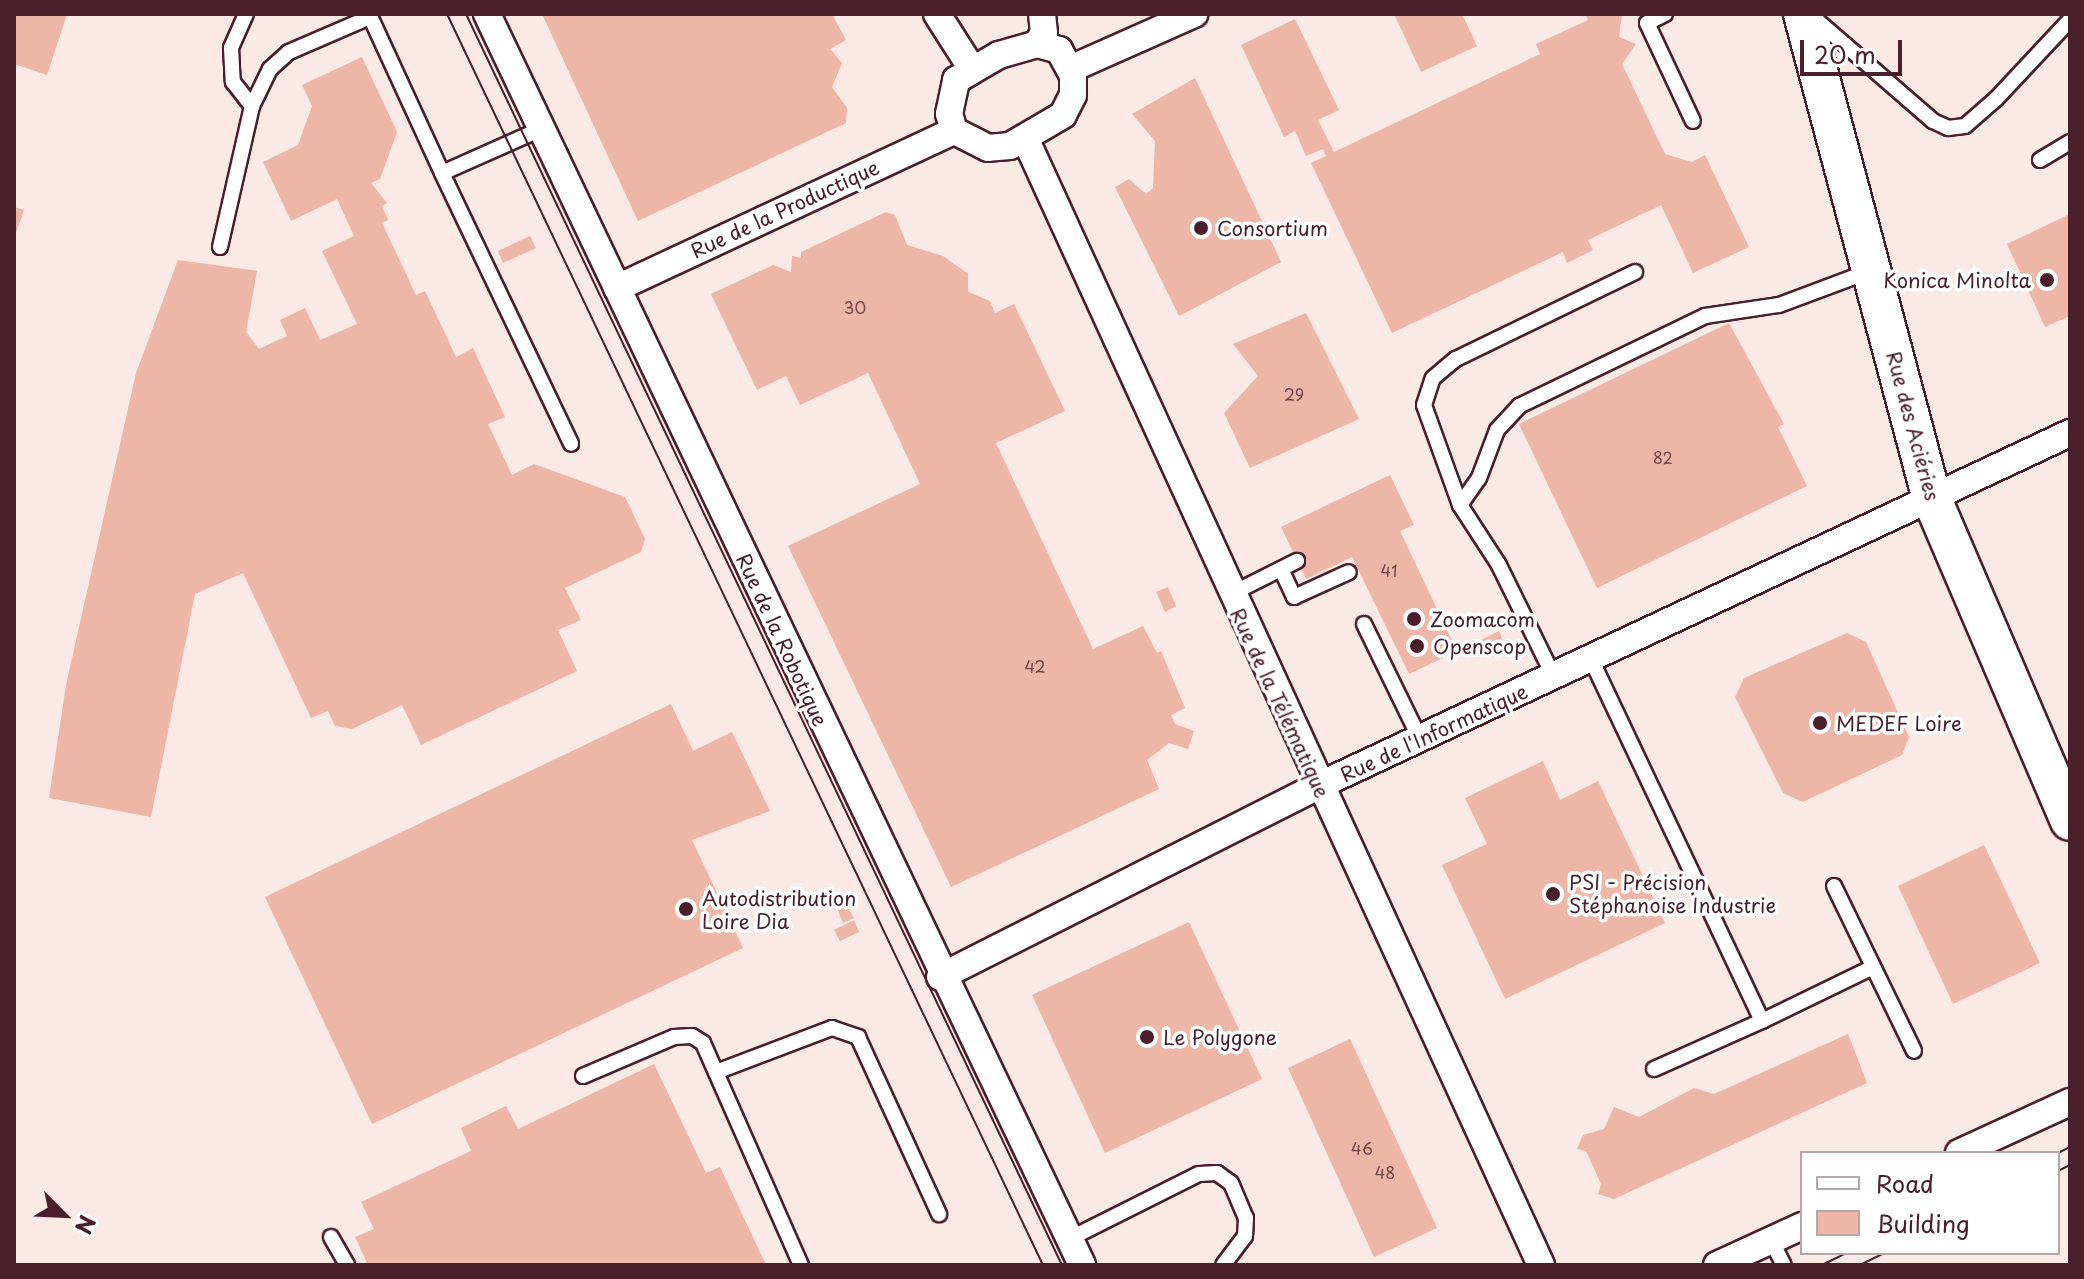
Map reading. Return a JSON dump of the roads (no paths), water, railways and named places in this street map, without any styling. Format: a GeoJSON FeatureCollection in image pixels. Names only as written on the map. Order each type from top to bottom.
{"type":"FeatureCollection","features":[{"type":"Feature","properties":{"kind":"street"},"geometry":{"type":"LineString","coordinates":[[937,14],[972,69]]}},
{"type":"Feature","properties":{"kind":"street"},"geometry":{"type":"LineString","coordinates":[[1037,44],[1044,33],[1042,14]]}},
{"type":"Feature","properties":{"kind":"street"},"geometry":{"type":"LineString","coordinates":[[1070,69],[1194,14]]}},
{"type":"Feature","properties":{"kind":"street","name":"Rue des Aciéries"},"geometry":{"type":"LineString","coordinates":[[1803,14],[1932,499],[2070,821]]}},
{"type":"Feature","properties":{"kind":"street","name":"Rue de la Robotique"},"geometry":{"type":"LineString","coordinates":[[494,16],[541,129],[940,977],[1082,1265]]}},
{"type":"Feature","properties":{"kind":"street"},"geometry":{"type":"LineString","coordinates":[[1037,44],[1059,50],[1070,69],[1073,95],[1063,115],[1025,138],[988,148],[954,131],[950,95],[972,69],[1037,44]]}},
{"type":"Feature","properties":{"kind":"street","name":"Rue de la Productique"},"geometry":{"type":"LineString","coordinates":[[617,288],[954,131]]}},
{"type":"Feature","properties":{"kind":"street","name":"Rue de la Télématique"},"geometry":{"type":"LineString","coordinates":[[1025,138],[1318,786],[1541,1265]]}},
{"type":"Feature","properties":{"kind":"street","name":"Rue de l'Informatique"},"geometry":{"type":"LineString","coordinates":[[940,977],[1318,786],[2070,433]]}},
{"type":"Feature","properties":{"kind":"street"},"geometry":{"type":"LineString","coordinates":[[1963,1151],[2070,1102]]}},
{"type":"Feature","properties":{"kind":"street"},"geometry":{"type":"LineString","coordinates":[[1717,1265],[1800,1227]]}},
{"type":"Feature","properties":{"kind":"lane"},"geometry":{"type":"LineString","coordinates":[[246,14],[231,48],[233,82],[252,106]]}},
{"type":"Feature","properties":{"kind":"lane"},"geometry":{"type":"LineString","coordinates":[[1665,14],[1647,23],[1693,121]]}},
{"type":"Feature","properties":{"kind":"lane"},"geometry":{"type":"LineString","coordinates":[[1810,14],[1909,101],[1948,128],[1965,126],[1996,99],[2070,20]]}},
{"type":"Feature","properties":{"kind":"lane"},"geometry":{"type":"LineString","coordinates":[[220,247],[252,106],[270,69],[289,52],[370,15],[571,444]]}},
{"type":"Feature","properties":{"kind":"lane"},"geometry":{"type":"LineString","coordinates":[[442,173],[541,129]]}},
{"type":"Feature","properties":{"kind":"lane"},"geometry":{"type":"LineString","coordinates":[[2040,160],[2070,142]]}},
{"type":"Feature","properties":{"kind":"lane"},"geometry":{"type":"LineString","coordinates":[[1460,505],[1479,478],[1497,430],[1519,406],[1705,316],[1779,305],[1871,271]]}},
{"type":"Feature","properties":{"kind":"lane"},"geometry":{"type":"LineString","coordinates":[[1554,677],[1499,565],[1460,505],[1424,405],[1433,378],[1456,359],[1635,272]]}},
{"type":"Feature","properties":{"kind":"lane"},"geometry":{"type":"LineString","coordinates":[[1231,594],[1297,561]]}},
{"type":"Feature","properties":{"kind":"lane"},"geometry":{"type":"LineString","coordinates":[[1281,569],[1294,597],[1349,572]]}},
{"type":"Feature","properties":{"kind":"lane"},"geometry":{"type":"LineString","coordinates":[[1364,624],[1420,739]]}},
{"type":"Feature","properties":{"kind":"lane"},"geometry":{"type":"LineString","coordinates":[[1591,659],[1762,1021]]}},
{"type":"Feature","properties":{"kind":"lane"},"geometry":{"type":"LineString","coordinates":[[1834,886],[1914,1051]]}},
{"type":"Feature","properties":{"kind":"lane"},"geometry":{"type":"LineString","coordinates":[[1654,1069],[1873,967]]}},
{"type":"Feature","properties":{"kind":"lane"},"geometry":{"type":"LineString","coordinates":[[716,1072],[832,1028],[858,1037],[939,1214]]}},
{"type":"Feature","properties":{"kind":"lane"},"geometry":{"type":"LineString","coordinates":[[583,1076],[674,1037],[692,1036],[703,1043],[801,1265]]}},
{"type":"Feature","properties":{"kind":"lane"},"geometry":{"type":"LineString","coordinates":[[1069,1239],[1199,1174],[1217,1173],[1231,1183],[1246,1218],[1245,1236],[1223,1265]]}},
{"type":"Feature","properties":{"kind":"lane"},"geometry":{"type":"LineString","coordinates":[[331,1237],[347,1265]]}},
{"type":"Feature","properties":{"kind":"lane"},"geometry":{"type":"LineString","coordinates":[[1771,1240],[1784,1265]]}},
{"type":"Feature","properties":{"kind":"tram line"},"geometry":{"type":"LineString","coordinates":[[447,14],[1043,1265]]}},
{"type":"Feature","properties":{"kind":"tram line"},"geometry":{"type":"LineString","coordinates":[[466,14],[1062,1265]]}},
{"type":"Feature","properties":{"kind":"tram line"},"geometry":{"type":"LineString","coordinates":[[2060,1152],[2070,1147]]}},
{"type":"Feature","properties":{"kind":"tram line"},"geometry":{"type":"LineString","coordinates":[[2060,1170],[2070,1165]]}},
{"type":"Feature","properties":{"kind":"tram line"},"geometry":{"type":"LineString","coordinates":[[1822,1265],[1843,1255]]}},
{"type":"Feature","properties":{"kind":"tram line"},"geometry":{"type":"LineString","coordinates":[[1860,1265],[1881,1255]]}},
{"type":"Feature","properties":{"kind":"place","name":"Consortium"},"geometry":{"type":"Point","coordinates":[1201,228]}},
{"type":"Feature","properties":{"kind":"place","name":"Konica Minolta"},"geometry":{"type":"Point","coordinates":[2047,280]}},
{"type":"Feature","properties":{"kind":"place","name":"Zoomacom"},"geometry":{"type":"Point","coordinates":[1414,619]}},
{"type":"Feature","properties":{"kind":"place","name":"Openscop"},"geometry":{"type":"Point","coordinates":[1417,646]}},
{"type":"Feature","properties":{"kind":"place","name":"MEDEF Loire"},"geometry":{"type":"Point","coordinates":[1820,723]}},
{"type":"Feature","properties":{"kind":"place","name":"PSI - Précision Stéphanoise Industrie"},"geometry":{"type":"Point","coordinates":[1553,894]}},
{"type":"Feature","properties":{"kind":"place","name":"Autodistribution Loire Dia"},"geometry":{"type":"Point","coordinates":[686,909]}},
{"type":"Feature","properties":{"kind":"place","name":"Le Polygone"},"geometry":{"type":"Point","coordinates":[1147,1037]}}]}
